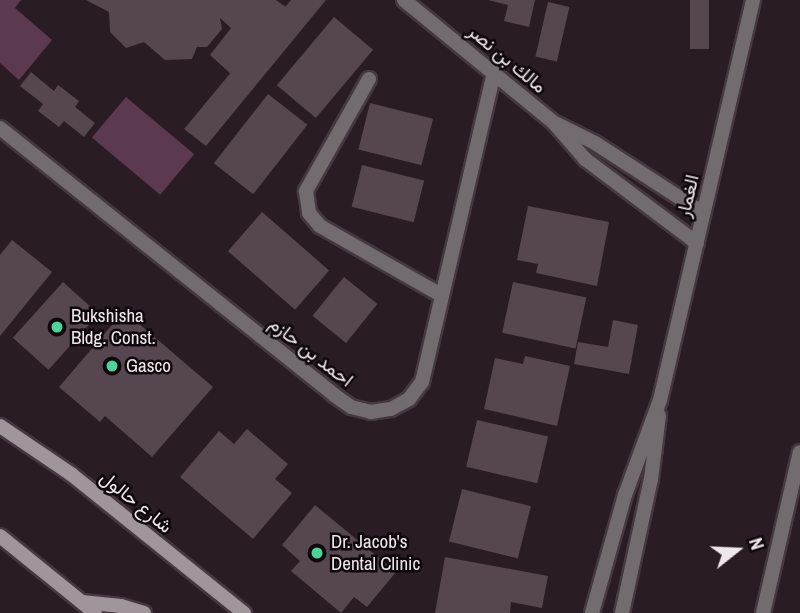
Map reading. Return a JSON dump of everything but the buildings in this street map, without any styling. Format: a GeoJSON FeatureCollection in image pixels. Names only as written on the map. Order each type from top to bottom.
{"type":"FeatureCollection","features":[{"type":"Feature","properties":{"kind":"main road","name":"شارع حالول"},"geometry":{"type":"LineString","coordinates":[[0,426],[71,474],[244,613]]}},
{"type":"Feature","properties":{"kind":"main road"},"geometry":{"type":"LineString","coordinates":[[0,536],[95,613]]}},
{"type":"Feature","properties":{"kind":"main road"},"geometry":{"type":"LineString","coordinates":[[82,602],[121,606],[144,613]]}},
{"type":"Feature","properties":{"kind":"street","name":"مالك بن نصر"},"geometry":{"type":"LineString","coordinates":[[404,0],[553,122],[585,159],[697,243]]}},
{"type":"Feature","properties":{"kind":"street","name":"الغمار"},"geometry":{"type":"LineString","coordinates":[[592,613],[625,495],[660,400],[753,0]]}},
{"type":"Feature","properties":{"kind":"street","name":"احمد بن حازم"},"geometry":{"type":"LineString","coordinates":[[0,128],[351,407],[371,412],[391,409],[409,399],[422,382],[494,72]]}},
{"type":"Feature","properties":{"kind":"street"},"geometry":{"type":"LineString","coordinates":[[369,79],[306,191],[309,213],[320,226],[441,295]]}},
{"type":"Feature","properties":{"kind":"street","name":"مالك بن نصر"},"geometry":{"type":"LineString","coordinates":[[553,122],[605,149],[703,214]]}},
{"type":"Feature","properties":{"kind":"street","name":"الغمار"},"geometry":{"type":"LineString","coordinates":[[622,613],[654,468],[660,400]]}},
{"type":"Feature","properties":{"kind":"street"},"geometry":{"type":"LineString","coordinates":[[763,613],[800,452]]}},
{"type":"Feature","properties":{"kind":"shaded area"},"geometry":{"type":"Polygon","coordinates":[[[0,0],[21,0],[15,8],[52,40],[19,80],[0,63],[0,0]]]}},
{"type":"Feature","properties":{"kind":"shaded area"},"geometry":{"type":"Polygon","coordinates":[[[126,97],[194,154],[160,195],[92,138],[126,97]]]}},
{"type":"Feature","properties":{"kind":"place","name":"Bukshisha Bldg. Const."},"geometry":{"type":"Point","coordinates":[57,327]}},
{"type":"Feature","properties":{"kind":"place","name":"Gasco"},"geometry":{"type":"Point","coordinates":[112,366]}},
{"type":"Feature","properties":{"kind":"place","name":"Dr. Jacob's Dental Clinic"},"geometry":{"type":"Point","coordinates":[317,553]}}]}
